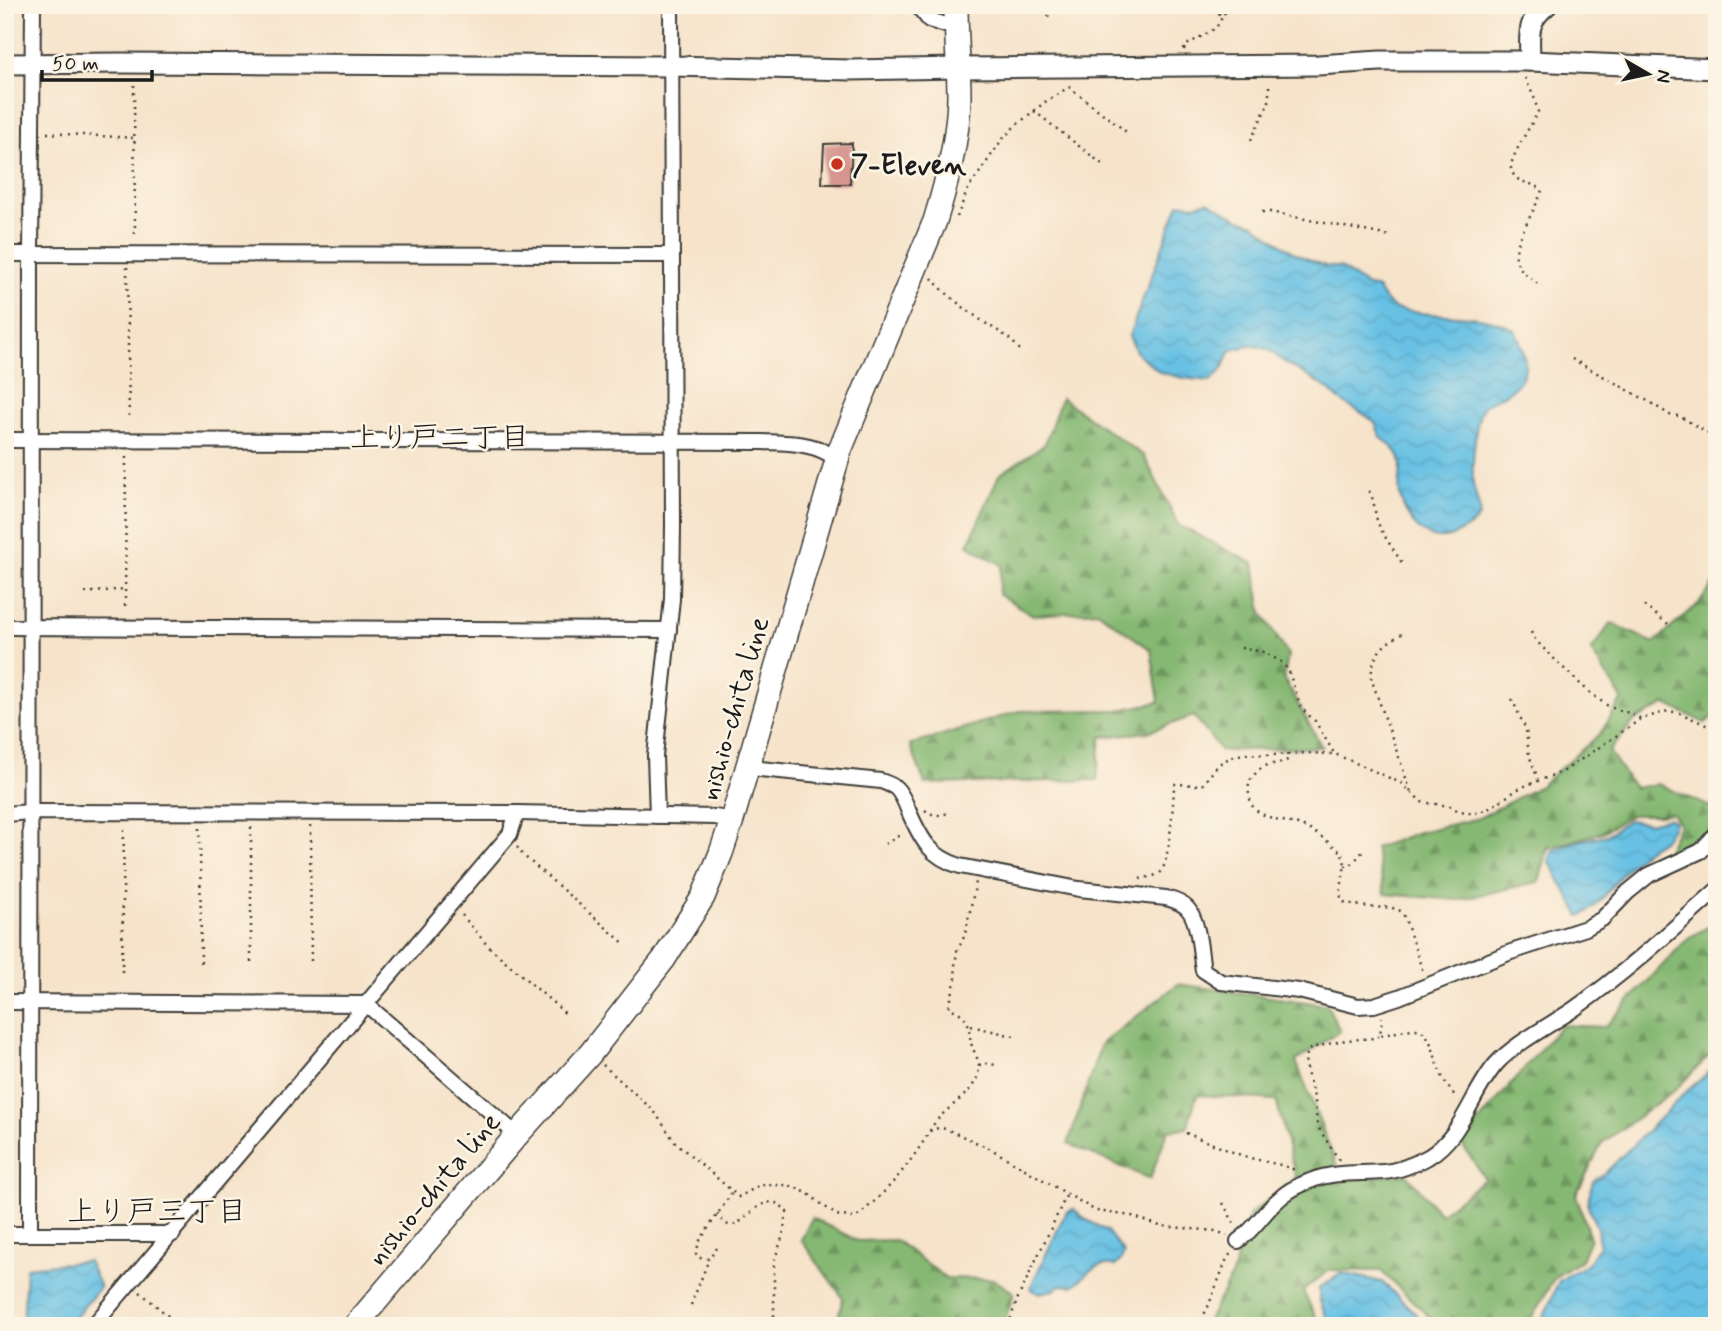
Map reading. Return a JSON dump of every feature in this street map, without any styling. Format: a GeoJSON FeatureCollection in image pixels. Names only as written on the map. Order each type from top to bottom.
{"type":"FeatureCollection","features":[{"type":"Feature","properties":{"kind":"main road","name":"nishio-chita line"},"geometry":{"type":"LineString","coordinates":[[355,1326],[517,1135],[590,1054],[664,959],[702,897],[732,820],[840,450],[935,222],[945,188],[959,100],[956,17]]}},
{"type":"Feature","properties":{"kind":"street"},"geometry":{"type":"LineString","coordinates":[[30,1233],[33,5]]}},
{"type":"Feature","properties":{"kind":"street"},"geometry":{"type":"LineString","coordinates":[[657,816],[656,756],[672,599],[671,5]]}},
{"type":"Feature","properties":{"kind":"street"},"geometry":{"type":"LineString","coordinates":[[917,5],[929,20],[956,17]]}},
{"type":"Feature","properties":{"kind":"street"},"geometry":{"type":"LineString","coordinates":[[1527,61],[1531,23],[1547,5]]}},
{"type":"Feature","properties":{"kind":"street"},"geometry":{"type":"LineString","coordinates":[[5,64],[670,66],[851,70],[1527,61],[1717,69]]}},
{"type":"Feature","properties":{"kind":"street"},"geometry":{"type":"LineString","coordinates":[[5,254],[671,256]]}},
{"type":"Feature","properties":{"kind":"street"},"geometry":{"type":"LineString","coordinates":[[5,440],[798,443],[819,448],[829,454],[840,450]]}},
{"type":"Feature","properties":{"kind":"street"},"geometry":{"type":"LineString","coordinates":[[5,627],[669,630]]}},
{"type":"Feature","properties":{"kind":"street"},"geometry":{"type":"LineString","coordinates":[[747,766],[881,781],[897,789],[918,833],[933,853],[946,862],[1079,889],[1177,901],[1187,908],[1194,920],[1203,970],[1221,982],[1299,991],[1358,1006],[1379,1003],[1511,952],[1586,928],[1602,919],[1649,876],[1701,851],[1717,833]]}},
{"type":"Feature","properties":{"kind":"street"},"geometry":{"type":"LineString","coordinates":[[5,814],[517,813],[715,817],[732,820]]}},
{"type":"Feature","properties":{"kind":"street"},"geometry":{"type":"LineString","coordinates":[[93,1326],[508,837],[517,813]]}},
{"type":"Feature","properties":{"kind":"street"},"geometry":{"type":"LineString","coordinates":[[1239,1240],[1248,1234],[1278,1200],[1292,1189],[1311,1180],[1343,1173],[1386,1172],[1429,1156],[1446,1144],[1497,1062],[1639,960],[1717,890]]}},
{"type":"Feature","properties":{"kind":"street"},"geometry":{"type":"LineString","coordinates":[[5,1002],[366,1004],[517,1135]]}},
{"type":"Feature","properties":{"kind":"street"},"geometry":{"type":"LineString","coordinates":[[5,1234],[173,1234]]}},
{"type":"Feature","properties":{"kind":"path"},"geometry":{"type":"LineString","coordinates":[[1048,17],[1051,5]]}},
{"type":"Feature","properties":{"kind":"path"},"geometry":{"type":"LineString","coordinates":[[1164,5],[1174,8],[1212,9],[1223,16]]}},
{"type":"Feature","properties":{"kind":"path"},"geometry":{"type":"LineString","coordinates":[[1184,66],[1185,46],[1216,28],[1229,5]]}},
{"type":"Feature","properties":{"kind":"path"},"geometry":{"type":"LineString","coordinates":[[1527,61],[1525,81],[1538,111],[1512,159],[1511,169],[1514,176],[1542,190],[1519,237],[1516,259],[1520,268],[1540,288]]}},
{"type":"Feature","properties":{"kind":"path"},"geometry":{"type":"LineString","coordinates":[[1251,141],[1269,103],[1268,66]]}},
{"type":"Feature","properties":{"kind":"path"},"geometry":{"type":"LineString","coordinates":[[1068,67],[1069,87],[1129,134]]}},
{"type":"Feature","properties":{"kind":"path"},"geometry":{"type":"LineString","coordinates":[[129,421],[134,85]]}},
{"type":"Feature","properties":{"kind":"path"},"geometry":{"type":"LineString","coordinates":[[956,221],[967,191],[983,165],[1014,127],[1069,87]]}},
{"type":"Feature","properties":{"kind":"path"},"geometry":{"type":"LineString","coordinates":[[1034,111],[1102,164]]}},
{"type":"Feature","properties":{"kind":"path"},"geometry":{"type":"LineString","coordinates":[[32,132],[135,138]]}},
{"type":"Feature","properties":{"kind":"path"},"geometry":{"type":"LineString","coordinates":[[1262,212],[1390,236]]}},
{"type":"Feature","properties":{"kind":"path"},"geometry":{"type":"LineString","coordinates":[[931,279],[990,326],[1005,334],[1020,350]]}},
{"type":"Feature","properties":{"kind":"path"},"geometry":{"type":"LineString","coordinates":[[1573,359],[1670,415],[1679,416],[1717,438]]}},
{"type":"Feature","properties":{"kind":"path"},"geometry":{"type":"LineString","coordinates":[[125,606],[126,441]]}},
{"type":"Feature","properties":{"kind":"path"},"geometry":{"type":"LineString","coordinates":[[1369,491],[1377,521],[1402,563]]}},
{"type":"Feature","properties":{"kind":"path"},"geometry":{"type":"LineString","coordinates":[[85,593],[125,589]]}},
{"type":"Feature","properties":{"kind":"path"},"geometry":{"type":"LineString","coordinates":[[1644,606],[1671,626]]}},
{"type":"Feature","properties":{"kind":"path"},"geometry":{"type":"LineString","coordinates":[[1531,632],[1542,647],[1606,705],[1642,719]]}},
{"type":"Feature","properties":{"kind":"path"},"geometry":{"type":"LineString","coordinates":[[1402,634],[1380,648],[1371,678],[1411,792]]}},
{"type":"Feature","properties":{"kind":"path"},"geometry":{"type":"LineString","coordinates":[[1241,648],[1264,652],[1283,663],[1289,672],[1301,708],[1315,721],[1335,754]]}},
{"type":"Feature","properties":{"kind":"path"},"geometry":{"type":"LineString","coordinates":[[1512,699],[1526,730],[1529,755],[1539,780]]}},
{"type":"Feature","properties":{"kind":"path"},"geometry":{"type":"LineString","coordinates":[[1131,894],[1134,882],[1162,871],[1174,808],[1174,784],[1202,785],[1219,764],[1231,757],[1243,754],[1335,754],[1401,783],[1422,802],[1450,806],[1473,814],[1488,809],[1520,788],[1564,771],[1642,719],[1668,710],[1717,730]]}},
{"type":"Feature","properties":{"kind":"path"},"geometry":{"type":"LineString","coordinates":[[1287,754],[1289,759],[1285,762],[1267,764],[1251,779],[1248,788],[1251,804],[1256,810],[1276,820],[1302,826],[1320,835],[1342,853],[1344,866],[1340,895],[1343,902],[1370,908],[1389,906],[1403,913],[1428,985]]}},
{"type":"Feature","properties":{"kind":"path"},"geometry":{"type":"LineString","coordinates":[[904,800],[913,798],[931,814],[940,816],[948,813]]}},
{"type":"Feature","properties":{"kind":"path"},"geometry":{"type":"LineString","coordinates":[[122,972],[124,814]]}},
{"type":"Feature","properties":{"kind":"path"},"geometry":{"type":"LineString","coordinates":[[200,814],[201,967]]}},
{"type":"Feature","properties":{"kind":"path"},"geometry":{"type":"LineString","coordinates":[[251,814],[251,962]]}},
{"type":"Feature","properties":{"kind":"path"},"geometry":{"type":"LineString","coordinates":[[310,814],[311,966]]}},
{"type":"Feature","properties":{"kind":"path"},"geometry":{"type":"LineString","coordinates":[[886,844],[915,825]]}},
{"type":"Feature","properties":{"kind":"path"},"geometry":{"type":"LineString","coordinates":[[508,837],[524,856],[626,945]]}},
{"type":"Feature","properties":{"kind":"path"},"geometry":{"type":"LineString","coordinates":[[1344,866],[1351,865],[1365,849]]}},
{"type":"Feature","properties":{"kind":"path"},"geometry":{"type":"LineString","coordinates":[[590,1054],[654,1111],[675,1142],[739,1197],[760,1185],[789,1185],[807,1193],[836,1215],[855,1218],[872,1205],[900,1174],[932,1125],[972,1087],[979,1065],[970,1040],[969,1026],[961,1014],[948,1007],[956,978],[957,951],[965,934],[977,869]]}},
{"type":"Feature","properties":{"kind":"path"},"geometry":{"type":"LineString","coordinates":[[451,903],[487,945],[568,1016]]}},
{"type":"Feature","properties":{"kind":"path"},"geometry":{"type":"LineString","coordinates":[[1379,1003],[1382,1015],[1380,1035]]}},
{"type":"Feature","properties":{"kind":"path"},"geometry":{"type":"LineString","coordinates":[[969,1026],[1018,1037]]}},
{"type":"Feature","properties":{"kind":"path"},"geometry":{"type":"LineString","coordinates":[[1343,1173],[1339,1159],[1317,1124],[1315,1101],[1305,1065],[1308,1050],[1346,1040],[1376,1038],[1417,1028],[1423,1031],[1430,1043],[1439,1069],[1457,1098]]}},
{"type":"Feature","properties":{"kind":"path"},"geometry":{"type":"LineString","coordinates":[[979,1065],[996,1065]]}},
{"type":"Feature","properties":{"kind":"path"},"geometry":{"type":"LineString","coordinates":[[930,1131],[946,1129],[991,1149],[1096,1211],[1132,1216],[1160,1226],[1223,1233],[1239,1240]]}},
{"type":"Feature","properties":{"kind":"path"},"geometry":{"type":"LineString","coordinates":[[1186,1133],[1244,1156],[1278,1163],[1311,1180]]}},
{"type":"Feature","properties":{"kind":"path"},"geometry":{"type":"LineString","coordinates":[[709,1259],[699,1258],[696,1249],[733,1191]]}},
{"type":"Feature","properties":{"kind":"path"},"geometry":{"type":"LineString","coordinates":[[1010,1326],[1018,1298],[1067,1194]]}},
{"type":"Feature","properties":{"kind":"path"},"geometry":{"type":"LineString","coordinates":[[717,1214],[726,1224],[731,1225],[761,1205],[773,1203],[782,1206],[786,1212],[783,1235],[774,1262],[774,1321]]}},
{"type":"Feature","properties":{"kind":"path"},"geometry":{"type":"LineString","coordinates":[[1197,1325],[1208,1307],[1226,1261],[1239,1240],[1223,1203]]}},
{"type":"Feature","properties":{"kind":"path"},"geometry":{"type":"LineString","coordinates":[[691,1306],[709,1259],[717,1248]]}},
{"type":"Feature","properties":{"kind":"path"},"geometry":{"type":"LineString","coordinates":[[130,1283],[180,1326]]}},
{"type":"Feature","properties":{"kind":"green space"},"geometry":{"type":"Polygon","coordinates":[[[1061,398],[1144,456],[1178,525],[1254,564],[1262,613],[1288,655],[1284,679],[1322,747],[1221,751],[1194,716],[1148,732],[1101,737],[1097,780],[925,784],[910,745],[1019,711],[1119,710],[1159,702],[1151,650],[1097,611],[1033,615],[998,594],[1002,565],[968,545],[999,475],[1045,444],[1061,398]]]}},
{"type":"Feature","properties":{"kind":"green space"},"geometry":{"type":"Polygon","coordinates":[[[1717,580],[1717,713],[1705,723],[1666,704],[1634,721],[1609,751],[1634,788],[1658,784],[1717,810],[1717,821],[1701,840],[1665,854],[1679,825],[1672,813],[1631,815],[1603,832],[1548,848],[1539,882],[1458,900],[1385,894],[1375,848],[1419,832],[1479,818],[1540,786],[1600,734],[1622,699],[1591,651],[1611,623],[1654,643],[1698,604],[1717,580]]]}},
{"type":"Feature","properties":{"kind":"green space"},"geometry":{"type":"Polygon","coordinates":[[[1717,922],[1717,1048],[1675,1090],[1602,1143],[1576,1195],[1590,1238],[1581,1260],[1555,1277],[1527,1326],[1439,1326],[1381,1271],[1329,1270],[1303,1291],[1320,1326],[1205,1326],[1232,1275],[1250,1214],[1296,1178],[1276,1100],[1197,1095],[1187,1128],[1168,1130],[1150,1179],[1068,1144],[1101,1044],[1178,984],[1327,1005],[1340,1031],[1296,1061],[1342,1179],[1407,1174],[1440,1214],[1485,1179],[1461,1143],[1561,1025],[1605,1027],[1688,938],[1717,922]]]}},
{"type":"Feature","properties":{"kind":"green space"},"geometry":{"type":"Polygon","coordinates":[[[812,1218],[858,1241],[895,1240],[946,1278],[993,1279],[1014,1293],[1003,1326],[836,1326],[843,1298],[801,1240],[812,1218]]]}},
{"type":"Feature","properties":{"kind":"water"},"geometry":{"type":"Polygon","coordinates":[[[1208,201],[1239,219],[1255,224],[1296,254],[1325,266],[1341,268],[1365,285],[1378,289],[1385,301],[1396,309],[1491,320],[1515,330],[1523,351],[1525,368],[1518,384],[1486,405],[1480,415],[1474,444],[1473,475],[1479,514],[1473,524],[1452,536],[1442,538],[1425,534],[1412,521],[1403,505],[1400,496],[1401,469],[1398,454],[1381,437],[1375,423],[1267,349],[1254,346],[1231,350],[1221,371],[1210,381],[1160,372],[1137,353],[1129,336],[1179,203],[1195,205],[1208,201]]]}},
{"type":"Feature","properties":{"kind":"water"},"geometry":{"type":"Polygon","coordinates":[[[1668,818],[1674,822],[1668,834],[1638,858],[1598,903],[1580,916],[1549,861],[1553,850],[1607,835],[1628,820],[1649,823],[1668,818]]]}},
{"type":"Feature","properties":{"kind":"water"},"geometry":{"type":"Polygon","coordinates":[[[1717,1065],[1717,1326],[1540,1326],[1559,1281],[1588,1263],[1599,1245],[1597,1228],[1587,1204],[1593,1181],[1605,1173],[1687,1091],[1717,1065]]]}},
{"type":"Feature","properties":{"kind":"water"},"geometry":{"type":"Polygon","coordinates":[[[1074,1209],[1083,1218],[1107,1231],[1124,1253],[1121,1260],[1115,1266],[1097,1267],[1073,1286],[1060,1285],[1055,1290],[1038,1293],[1030,1288],[1066,1212],[1074,1209]]]}},
{"type":"Feature","properties":{"kind":"water"},"geometry":{"type":"Polygon","coordinates":[[[88,1261],[100,1287],[68,1326],[23,1326],[26,1267],[88,1261]]]}},
{"type":"Feature","properties":{"kind":"water"},"geometry":{"type":"Polygon","coordinates":[[[1342,1273],[1382,1282],[1429,1326],[1330,1326],[1319,1299],[1319,1288],[1342,1273]]]}},
{"type":"Feature","properties":{"kind":"building","name":"7-Eleven"},"geometry":{"type":"Polygon","coordinates":[[[852,143],[850,184],[822,184],[824,144],[852,143]]]}},
{"type":"Feature","properties":{"kind":"place","name":"7-Eleven"},"geometry":{"type":"Point","coordinates":[837,164]}},
{"type":"Feature","properties":{"kind":"district","name":"上り戸二丁目"},"geometry":{"type":"Point","coordinates":[440,437]}},
{"type":"Feature","properties":{"kind":"district","name":"上り戸三丁目"},"geometry":{"type":"Point","coordinates":[157,1211]}}]}
